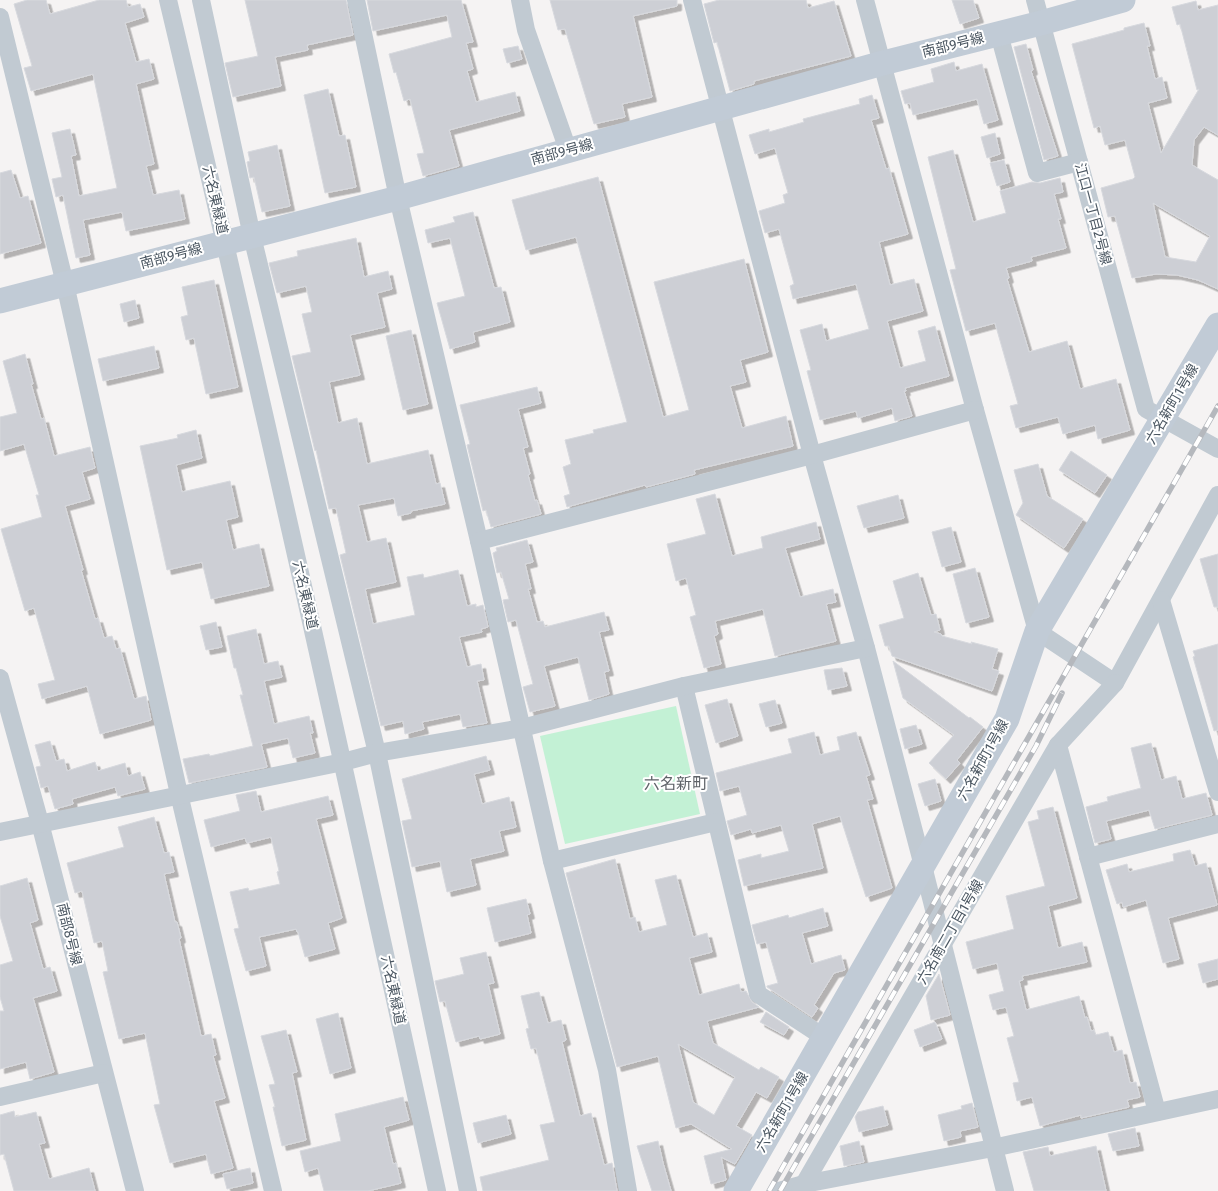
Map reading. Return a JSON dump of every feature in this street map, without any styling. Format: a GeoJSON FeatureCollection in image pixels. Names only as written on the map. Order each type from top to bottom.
{"type":"FeatureCollection","features":[{"type":"Feature","properties":{"kind":"street","name":"六名東緑道"},"geometry":{"type":"LineString","coordinates":[[168,0],[343,762],[436,1191]]}},
{"type":"Feature","properties":{"kind":"street","name":"六名東緑道"},"geometry":{"type":"LineString","coordinates":[[201,0],[252,236],[377,753],[468,1191]]}},
{"type":"Feature","properties":{"kind":"street"},"geometry":{"type":"LineString","coordinates":[[356,0],[398,198],[480,541],[552,861],[606,1070],[628,1191]]}},
{"type":"Feature","properties":{"kind":"street"},"geometry":{"type":"LineString","coordinates":[[520,0],[526,30],[568,150]]}},
{"type":"Feature","properties":{"kind":"street"},"geometry":{"type":"LineString","coordinates":[[692,0],[812,455],[866,648],[1005,1191]]}},
{"type":"Feature","properties":{"kind":"street"},"geometry":{"type":"LineString","coordinates":[[865,0],[975,410],[1037,631],[1115,683]]}},
{"type":"Feature","properties":{"kind":"street","name":"南部9号線"},"geometry":{"type":"LineString","coordinates":[[0,301],[398,198],[883,63],[1000,34],[1038,12],[1123,0]]}},
{"type":"Feature","properties":{"kind":"street","name":"江口一丁目2号線"},"geometry":{"type":"LineString","coordinates":[[1038,12],[1146,409],[1218,449]]}},
{"type":"Feature","properties":{"kind":"street"},"geometry":{"type":"LineString","coordinates":[[0,17],[65,284],[179,794],[273,1191]]}},
{"type":"Feature","properties":{"kind":"street"},"geometry":{"type":"LineString","coordinates":[[1000,34],[1037,173],[1079,162]]}},
{"type":"Feature","properties":{"kind":"street","name":"六名新町1号線"},"geometry":{"type":"LineString","coordinates":[[736,1191],[1007,719],[1037,631],[1218,325]]}},
{"type":"Feature","properties":{"kind":"street"},"geometry":{"type":"LineString","coordinates":[[480,541],[812,455],[975,410]]}},
{"type":"Feature","properties":{"kind":"street"},"geometry":{"type":"LineString","coordinates":[[1218,495],[1161,600],[1218,792]]}},
{"type":"Feature","properties":{"kind":"street","name":"六名南二丁目1号線"},"geometry":{"type":"LineString","coordinates":[[802,1188],[1058,745],[1115,683],[1161,600]]}},
{"type":"Feature","properties":{"kind":"street"},"geometry":{"type":"LineString","coordinates":[[0,832],[343,762],[377,753],[522,728],[684,686],[866,648]]}},
{"type":"Feature","properties":{"kind":"street","name":"南部8号線"},"geometry":{"type":"LineString","coordinates":[[0,678],[40,824],[135,1191]]}},
{"type":"Feature","properties":{"kind":"street"},"geometry":{"type":"LineString","coordinates":[[684,686],[758,994],[825,1038]]}},
{"type":"Feature","properties":{"kind":"street"},"geometry":{"type":"LineString","coordinates":[[1058,745],[1156,1112]]}},
{"type":"Feature","properties":{"kind":"street"},"geometry":{"type":"LineString","coordinates":[[552,861],[716,822]]}},
{"type":"Feature","properties":{"kind":"street"},"geometry":{"type":"LineString","coordinates":[[1088,857],[1218,824]]}},
{"type":"Feature","properties":{"kind":"street"},"geometry":{"type":"LineString","coordinates":[[0,1097],[104,1073]]}},
{"type":"Feature","properties":{"kind":"street"},"geometry":{"type":"LineString","coordinates":[[779,1191],[802,1188],[993,1148],[1218,1099]]}},
{"type":"Feature","properties":{"kind":"green space"},"geometry":{"type":"Polygon","coordinates":[[[676,706],[700,814],[565,844],[540,736],[676,706]]]}},
{"type":"Feature","properties":{"kind":"building"},"geometry":{"type":"Polygon","coordinates":[[[27,0],[46,0],[50,14],[99,0],[126,0],[128,7],[140,4],[144,17],[125,23],[136,62],[149,59],[154,79],[136,84],[154,164],[146,166],[153,195],[179,190],[185,219],[126,231],[122,212],[83,220],[90,255],[76,258],[63,195],[56,197],[52,179],[62,177],[52,133],[70,129],[76,155],[71,156],[79,196],[117,188],[93,74],[31,91],[24,68],[32,66],[14,4],[27,0]]]}},
{"type":"Feature","properties":{"kind":"building"},"geometry":{"type":"Polygon","coordinates":[[[245,0],[346,0],[353,35],[307,45],[308,50],[275,57],[281,86],[233,97],[225,63],[258,56],[245,0]]]}},
{"type":"Feature","properties":{"kind":"building"},"geometry":{"type":"Polygon","coordinates":[[[367,0],[461,0],[473,42],[466,43],[473,69],[467,71],[476,102],[515,92],[520,111],[449,130],[459,166],[423,176],[417,154],[424,153],[410,99],[404,101],[389,54],[452,37],[447,15],[373,31],[367,0]]]}},
{"type":"Feature","properties":{"kind":"building"},"geometry":{"type":"Polygon","coordinates":[[[550,0],[677,0],[677,6],[633,16],[652,97],[622,104],[625,117],[594,124],[565,29],[558,30],[550,0]]]}},
{"type":"Feature","properties":{"kind":"building"},"geometry":{"type":"Polygon","coordinates":[[[719,0],[806,0],[808,8],[834,1],[851,56],[754,81],[754,84],[730,91],[717,42],[714,43],[704,4],[719,0]]]}},
{"type":"Feature","properties":{"kind":"building"},"geometry":{"type":"Polygon","coordinates":[[[952,0],[973,0],[979,18],[960,24],[952,0]]]}},
{"type":"Feature","properties":{"kind":"building"},"geometry":{"type":"Polygon","coordinates":[[[1196,1],[1198,10],[1218,5],[1218,135],[1204,127],[1194,140],[1192,165],[1218,180],[1218,289],[1198,280],[1177,275],[1156,274],[1132,278],[1115,216],[1108,217],[1101,188],[1135,177],[1125,140],[1105,145],[1100,126],[1094,128],[1072,44],[1144,23],[1155,79],[1162,77],[1167,98],[1148,103],[1161,153],[1199,89],[1197,90],[1180,24],[1177,25],[1172,7],[1196,1]],[[1153,203],[1165,257],[1196,262],[1210,236],[1153,203]]]}},
{"type":"Feature","properties":{"kind":"building"},"geometry":{"type":"Polygon","coordinates":[[[1026,44],[1033,70],[1031,71],[1058,156],[1044,160],[1014,47],[1026,44]]]}},
{"type":"Feature","properties":{"kind":"building"},"geometry":{"type":"Polygon","coordinates":[[[518,46],[522,59],[507,63],[503,49],[518,46]]]}},
{"type":"Feature","properties":{"kind":"building"},"geometry":{"type":"Polygon","coordinates":[[[954,62],[956,71],[982,64],[998,120],[984,124],[977,99],[913,115],[910,103],[905,104],[901,91],[934,82],[931,69],[954,62]]]}},
{"type":"Feature","properties":{"kind":"building"},"geometry":{"type":"Polygon","coordinates":[[[328,89],[339,136],[345,135],[356,187],[325,193],[304,95],[328,89]]]}},
{"type":"Feature","properties":{"kind":"building"},"geometry":{"type":"Polygon","coordinates":[[[872,95],[879,118],[871,120],[886,169],[889,168],[908,234],[879,242],[890,285],[914,279],[923,311],[887,321],[900,368],[926,361],[918,331],[935,326],[949,376],[905,388],[906,391],[904,391],[912,416],[895,421],[892,408],[858,418],[856,411],[820,420],[807,371],[811,370],[800,330],[822,324],[826,341],[869,329],[856,284],[793,299],[790,286],[794,284],[779,229],[765,233],[759,211],[785,203],[783,195],[788,193],[775,148],[755,154],[749,135],[769,129],[769,132],[804,122],[803,119],[860,104],[859,99],[872,95]]]}},
{"type":"Feature","properties":{"kind":"building"},"geometry":{"type":"Polygon","coordinates":[[[995,133],[1000,154],[987,158],[981,137],[995,133]]]}},
{"type":"Feature","properties":{"kind":"building"},"geometry":{"type":"Polygon","coordinates":[[[277,145],[290,206],[262,212],[254,177],[250,178],[247,162],[250,161],[248,152],[277,145]]]}},
{"type":"Feature","properties":{"kind":"building"},"geometry":{"type":"Polygon","coordinates":[[[953,150],[973,222],[1006,213],[1000,191],[1032,182],[1040,183],[1060,178],[1063,192],[1054,194],[1061,219],[1058,219],[1066,248],[1031,257],[1032,261],[1006,268],[1009,278],[1007,279],[1029,352],[1067,341],[1080,389],[1116,379],[1130,430],[1098,439],[1095,425],[1063,434],[1058,417],[1016,428],[1010,406],[1018,404],[995,323],[966,331],[950,270],[956,269],[928,157],[953,150]]]}},
{"type":"Feature","properties":{"kind":"building"},"geometry":{"type":"Polygon","coordinates":[[[1004,160],[1010,182],[997,186],[990,163],[1004,160]]]}},
{"type":"Feature","properties":{"kind":"building"},"geometry":{"type":"Polygon","coordinates":[[[11,170],[20,198],[28,196],[41,243],[0,254],[0,173],[11,170]]]}},
{"type":"Feature","properties":{"kind":"building"},"geometry":{"type":"Polygon","coordinates":[[[598,177],[663,417],[689,410],[654,282],[744,259],[768,352],[740,360],[746,382],[730,386],[742,428],[786,416],[793,446],[694,470],[695,474],[646,487],[645,485],[567,507],[564,496],[570,494],[563,467],[571,464],[565,440],[594,433],[593,430],[627,422],[576,237],[526,250],[512,200],[598,177]]]}},
{"type":"Feature","properties":{"kind":"building"},"geometry":{"type":"Polygon","coordinates":[[[473,212],[494,288],[501,287],[510,322],[473,332],[475,342],[450,349],[437,303],[465,296],[450,238],[428,243],[425,230],[455,222],[453,217],[473,212]]]}},
{"type":"Feature","properties":{"kind":"building"},"geometry":{"type":"Polygon","coordinates":[[[356,238],[364,277],[388,271],[392,289],[377,293],[385,327],[350,335],[360,375],[329,382],[338,423],[357,418],[367,464],[428,450],[436,484],[440,483],[445,504],[411,511],[411,513],[398,516],[394,498],[358,505],[367,542],[386,538],[396,582],[365,589],[373,624],[415,615],[407,577],[423,574],[424,578],[458,570],[467,606],[476,604],[476,607],[483,605],[488,627],[481,629],[482,632],[459,637],[467,667],[481,664],[484,680],[477,681],[487,723],[463,727],[460,714],[422,722],[424,729],[405,734],[403,721],[381,726],[340,555],[346,553],[336,508],[329,509],[292,356],[311,352],[302,314],[312,312],[306,286],[277,293],[269,263],[298,256],[297,251],[356,238]]]}},
{"type":"Feature","properties":{"kind":"building"},"geometry":{"type":"Polygon","coordinates":[[[214,280],[238,387],[206,394],[194,338],[186,340],[181,317],[188,315],[182,287],[214,280]]]}},
{"type":"Feature","properties":{"kind":"building"},"geometry":{"type":"Polygon","coordinates":[[[135,300],[139,318],[124,322],[120,304],[135,300]]]}},
{"type":"Feature","properties":{"kind":"building"},"geometry":{"type":"Polygon","coordinates":[[[411,330],[428,404],[403,410],[386,336],[411,330]]]}},
{"type":"Feature","properties":{"kind":"building"},"geometry":{"type":"Polygon","coordinates":[[[154,346],[159,368],[103,381],[98,359],[154,346]]]}},
{"type":"Feature","properties":{"kind":"building"},"geometry":{"type":"Polygon","coordinates":[[[25,354],[33,384],[31,384],[41,419],[44,418],[54,456],[90,447],[95,468],[82,472],[90,499],[65,506],[95,619],[98,618],[104,638],[112,636],[116,649],[120,648],[134,699],[146,696],[151,720],[100,734],[87,686],[42,699],[38,684],[55,680],[34,608],[25,611],[1,529],[42,517],[36,495],[39,495],[24,444],[0,451],[0,417],[17,413],[3,361],[25,354]]]}},
{"type":"Feature","properties":{"kind":"building"},"geometry":{"type":"Polygon","coordinates":[[[537,387],[541,403],[518,409],[528,447],[523,448],[530,474],[528,475],[535,501],[537,500],[541,514],[491,527],[486,510],[483,511],[467,445],[470,444],[460,405],[537,387]]]}},
{"type":"Feature","properties":{"kind":"building"},"geometry":{"type":"Polygon","coordinates":[[[196,430],[202,458],[176,465],[182,492],[230,481],[238,517],[226,520],[233,550],[259,544],[269,586],[211,599],[202,562],[167,570],[140,446],[178,438],[177,435],[196,430]]]}},
{"type":"Feature","properties":{"kind":"building"},"geometry":{"type":"Polygon","coordinates":[[[1071,451],[1107,475],[1095,493],[1059,470],[1071,451]]]}},
{"type":"Feature","properties":{"kind":"building"},"geometry":{"type":"Polygon","coordinates":[[[1038,464],[1047,496],[1083,519],[1064,548],[1016,515],[1023,503],[1014,470],[1038,464]]]}},
{"type":"Feature","properties":{"kind":"building"},"geometry":{"type":"Polygon","coordinates":[[[715,494],[732,556],[763,548],[761,537],[816,522],[820,539],[785,548],[800,597],[833,589],[836,602],[826,604],[836,641],[775,656],[763,609],[715,621],[718,634],[714,636],[721,664],[704,668],[690,617],[696,615],[686,578],[676,581],[667,544],[706,534],[696,499],[715,494]]]}},
{"type":"Feature","properties":{"kind":"building"},"geometry":{"type":"Polygon","coordinates":[[[898,495],[904,518],[864,528],[857,506],[898,495]]]}},
{"type":"Feature","properties":{"kind":"building"},"geometry":{"type":"Polygon","coordinates":[[[951,527],[961,562],[942,567],[932,532],[951,527]]]}},
{"type":"Feature","properties":{"kind":"building"},"geometry":{"type":"Polygon","coordinates":[[[527,540],[533,562],[525,564],[531,589],[528,589],[537,622],[543,621],[545,627],[604,612],[609,630],[599,632],[609,671],[604,672],[609,694],[589,700],[578,657],[544,666],[555,706],[530,712],[523,687],[533,684],[516,620],[508,622],[503,600],[509,599],[501,572],[497,573],[493,553],[497,551],[496,548],[527,540]]]}},
{"type":"Feature","properties":{"kind":"building"},"geometry":{"type":"Polygon","coordinates":[[[1218,554],[1218,607],[1214,607],[1200,559],[1218,554]]]}},
{"type":"Feature","properties":{"kind":"building"},"geometry":{"type":"Polygon","coordinates":[[[975,568],[989,617],[966,623],[953,574],[975,568]]]}},
{"type":"Feature","properties":{"kind":"building"},"geometry":{"type":"Polygon","coordinates":[[[918,573],[931,615],[936,614],[940,630],[934,632],[972,644],[971,642],[998,649],[992,669],[999,671],[992,691],[892,656],[889,646],[885,646],[879,625],[904,618],[893,581],[918,573]]]}},
{"type":"Feature","properties":{"kind":"building"},"geometry":{"type":"Polygon","coordinates":[[[216,622],[222,647],[206,650],[200,626],[216,622]]]}},
{"type":"Feature","properties":{"kind":"building"},"geometry":{"type":"Polygon","coordinates":[[[256,629],[264,664],[278,661],[282,677],[264,681],[274,724],[309,716],[313,733],[310,733],[315,753],[293,758],[288,738],[261,744],[267,767],[189,783],[183,759],[209,754],[210,756],[253,746],[240,695],[243,695],[236,668],[234,668],[227,636],[256,629]]]}},
{"type":"Feature","properties":{"kind":"building"},"geometry":{"type":"Polygon","coordinates":[[[1218,644],[1218,730],[1214,731],[1193,657],[1195,656],[1193,651],[1218,644]]]}},
{"type":"Feature","properties":{"kind":"building"},"geometry":{"type":"Polygon","coordinates":[[[893,661],[983,727],[957,760],[960,763],[946,779],[929,763],[954,735],[903,698],[893,661]]]}},
{"type":"Feature","properties":{"kind":"building"},"geometry":{"type":"Polygon","coordinates":[[[842,668],[847,686],[828,690],[824,670],[842,668]]]}},
{"type":"Feature","properties":{"kind":"building"},"geometry":{"type":"Polygon","coordinates":[[[727,699],[738,736],[716,743],[705,705],[727,699]]]}},
{"type":"Feature","properties":{"kind":"building"},"geometry":{"type":"Polygon","coordinates":[[[775,700],[782,723],[766,727],[759,704],[775,700]]]}},
{"type":"Feature","properties":{"kind":"building"},"geometry":{"type":"Polygon","coordinates":[[[916,725],[922,744],[905,749],[900,729],[916,725]]]}},
{"type":"Feature","properties":{"kind":"building"},"geometry":{"type":"Polygon","coordinates":[[[814,732],[820,755],[840,750],[837,737],[856,732],[870,775],[866,776],[873,799],[867,800],[892,888],[866,897],[840,816],[812,824],[823,868],[744,886],[738,860],[761,854],[761,858],[789,851],[781,825],[752,833],[751,829],[731,835],[727,821],[747,815],[739,786],[720,791],[716,773],[792,753],[788,739],[814,732]]]}},
{"type":"Feature","properties":{"kind":"building"},"geometry":{"type":"Polygon","coordinates":[[[50,741],[56,761],[64,759],[67,771],[95,762],[98,771],[125,763],[128,776],[140,772],[145,789],[118,796],[115,787],[72,799],[73,804],[55,809],[48,786],[41,788],[36,767],[41,766],[35,745],[50,741]]]}},
{"type":"Feature","properties":{"kind":"building"},"geometry":{"type":"Polygon","coordinates":[[[1151,743],[1161,780],[1176,776],[1182,799],[1206,793],[1212,815],[1155,829],[1149,810],[1106,821],[1111,839],[1095,843],[1086,807],[1108,801],[1107,797],[1141,788],[1131,748],[1151,743]]]}},
{"type":"Feature","properties":{"kind":"building"},"geometry":{"type":"Polygon","coordinates":[[[486,756],[490,770],[474,774],[482,804],[509,797],[516,827],[499,831],[504,851],[470,859],[476,885],[447,892],[440,861],[412,867],[402,821],[412,819],[402,779],[486,756]]]}},
{"type":"Feature","properties":{"kind":"building"},"geometry":{"type":"Polygon","coordinates":[[[935,779],[941,801],[925,806],[918,784],[935,779]]]}},
{"type":"Feature","properties":{"kind":"building"},"geometry":{"type":"Polygon","coordinates":[[[256,791],[261,812],[328,796],[333,815],[316,819],[342,918],[328,923],[335,949],[305,957],[296,929],[259,937],[266,966],[246,971],[234,929],[239,928],[230,892],[248,888],[249,891],[280,884],[271,837],[247,843],[245,838],[211,847],[204,820],[240,811],[236,795],[256,791]]]}},
{"type":"Feature","properties":{"kind":"building"},"geometry":{"type":"Polygon","coordinates":[[[1053,807],[1077,898],[1048,906],[1058,948],[1082,942],[1087,962],[1022,976],[1023,980],[1019,981],[1026,1010],[1079,996],[1091,1031],[1094,1030],[1096,1035],[1108,1032],[1114,1052],[1122,1050],[1130,1083],[1136,1082],[1140,1097],[1127,1100],[1129,1107],[1081,1118],[1081,1115],[1040,1126],[1032,1097],[1017,1101],[1013,1083],[1019,1082],[1007,1038],[1014,1036],[1006,1007],[993,1010],[989,995],[1004,991],[997,963],[973,969],[966,942],[1014,929],[1006,896],[1045,886],[1028,822],[1039,819],[1037,811],[1053,807]]]}},
{"type":"Feature","properties":{"kind":"building"},"geometry":{"type":"Polygon","coordinates":[[[154,817],[164,853],[169,852],[174,872],[164,874],[175,922],[177,922],[181,938],[179,939],[201,1036],[211,1034],[216,1055],[213,1056],[225,1098],[214,1101],[233,1168],[211,1174],[206,1154],[170,1163],[154,1105],[160,1104],[145,1033],[119,1039],[103,972],[108,971],[102,941],[94,943],[82,891],[75,893],[67,863],[124,847],[118,827],[154,817]]]}},
{"type":"Feature","properties":{"kind":"building"},"geometry":{"type":"Polygon","coordinates":[[[1190,850],[1195,866],[1206,863],[1217,905],[1168,918],[1179,959],[1163,963],[1146,900],[1123,907],[1122,902],[1117,904],[1106,870],[1127,864],[1129,872],[1174,861],[1173,854],[1190,850]]]}},
{"type":"Feature","properties":{"kind":"building"},"geometry":{"type":"Polygon","coordinates":[[[615,859],[630,919],[635,917],[639,932],[667,925],[655,880],[676,875],[693,937],[707,933],[712,952],[689,958],[699,995],[739,984],[741,992],[746,991],[752,1002],[759,1007],[707,1021],[713,1043],[759,1070],[761,1067],[779,1077],[767,1098],[756,1092],[736,1126],[752,1135],[735,1164],[721,1157],[726,1180],[711,1184],[704,1156],[732,1149],[691,1124],[676,1128],[658,1056],[617,1067],[566,873],[615,859]],[[678,1044],[693,1102],[714,1115],[735,1077],[678,1044]]]}},
{"type":"Feature","properties":{"kind":"building"},"geometry":{"type":"Polygon","coordinates":[[[27,878],[38,920],[30,923],[43,969],[50,967],[57,991],[33,998],[54,1072],[30,1079],[26,1062],[0,1069],[0,1011],[4,1011],[0,997],[0,965],[13,961],[0,916],[0,886],[27,878]]]}},
{"type":"Feature","properties":{"kind":"building"},"geometry":{"type":"Polygon","coordinates":[[[526,899],[530,914],[527,915],[531,933],[495,942],[487,908],[526,899]]]}},
{"type":"Feature","properties":{"kind":"building"},"geometry":{"type":"Polygon","coordinates":[[[823,908],[828,926],[802,933],[811,964],[841,955],[845,970],[834,973],[814,1005],[818,1008],[812,1017],[767,987],[778,983],[766,942],[757,944],[752,925],[788,915],[789,918],[823,908]]]}},
{"type":"Feature","properties":{"kind":"building"},"geometry":{"type":"Polygon","coordinates":[[[486,952],[494,983],[488,984],[500,1034],[480,1039],[479,1036],[456,1042],[445,1001],[440,1002],[435,981],[464,974],[460,958],[486,952]]]}},
{"type":"Feature","properties":{"kind":"building"},"geometry":{"type":"Polygon","coordinates":[[[1218,959],[1218,979],[1203,983],[1198,964],[1218,959]]]}},
{"type":"Feature","properties":{"kind":"building"},"geometry":{"type":"Polygon","coordinates":[[[939,974],[950,1015],[931,1020],[926,996],[939,974]]]}},
{"type":"Feature","properties":{"kind":"building"},"geometry":{"type":"Polygon","coordinates":[[[539,992],[548,1023],[561,1020],[566,1040],[562,1042],[580,1116],[591,1113],[604,1165],[612,1163],[617,1191],[483,1191],[480,1177],[549,1160],[540,1125],[555,1122],[536,1048],[531,1049],[526,1029],[529,1028],[521,996],[539,992]]]}},
{"type":"Feature","properties":{"kind":"building"},"geometry":{"type":"Polygon","coordinates":[[[766,1012],[789,1027],[784,1035],[760,1022],[766,1012]]]}},
{"type":"Feature","properties":{"kind":"building"},"geometry":{"type":"Polygon","coordinates":[[[338,1013],[351,1068],[330,1074],[316,1019],[338,1013]]]}},
{"type":"Feature","properties":{"kind":"building"},"geometry":{"type":"Polygon","coordinates":[[[935,1022],[942,1039],[920,1047],[914,1030],[935,1022]]]}},
{"type":"Feature","properties":{"kind":"building"},"geometry":{"type":"Polygon","coordinates":[[[286,1030],[297,1072],[292,1073],[306,1140],[282,1146],[269,1085],[275,1084],[261,1036],[286,1030]]]}},
{"type":"Feature","properties":{"kind":"building"},"geometry":{"type":"Polygon","coordinates":[[[403,1097],[409,1120],[384,1127],[393,1164],[396,1163],[401,1183],[368,1191],[324,1191],[318,1168],[305,1172],[300,1151],[341,1141],[335,1114],[403,1097]]]}},
{"type":"Feature","properties":{"kind":"building"},"geometry":{"type":"Polygon","coordinates":[[[972,1103],[978,1127],[960,1131],[961,1137],[944,1141],[938,1115],[962,1109],[961,1106],[972,1103]]]}},
{"type":"Feature","properties":{"kind":"building"},"geometry":{"type":"Polygon","coordinates":[[[883,1106],[888,1125],[859,1132],[855,1117],[858,1112],[883,1106]]]}},
{"type":"Feature","properties":{"kind":"building"},"geometry":{"type":"Polygon","coordinates":[[[14,1111],[15,1117],[36,1112],[45,1143],[39,1144],[49,1179],[89,1168],[95,1191],[14,1191],[4,1154],[0,1155],[0,1115],[14,1111]]]}},
{"type":"Feature","properties":{"kind":"building"},"geometry":{"type":"Polygon","coordinates":[[[506,1115],[511,1134],[478,1143],[473,1123],[506,1115]]]}},
{"type":"Feature","properties":{"kind":"building"},"geometry":{"type":"Polygon","coordinates":[[[1135,1128],[1139,1146],[1113,1151],[1108,1134],[1135,1128]]]}},
{"type":"Feature","properties":{"kind":"building"},"geometry":{"type":"Polygon","coordinates":[[[658,1141],[671,1191],[652,1191],[637,1146],[658,1141]]]}},
{"type":"Feature","properties":{"kind":"building"},"geometry":{"type":"Polygon","coordinates":[[[859,1141],[864,1162],[844,1166],[840,1146],[859,1141]]]}},
{"type":"Feature","properties":{"kind":"building"},"geometry":{"type":"Polygon","coordinates":[[[1096,1146],[1106,1191],[1034,1191],[1023,1152],[1048,1147],[1050,1156],[1096,1146]]]}},
{"type":"Feature","properties":{"kind":"building"},"geometry":{"type":"Polygon","coordinates":[[[250,1168],[253,1183],[227,1189],[223,1174],[250,1168]]]}},
{"type":"Feature","properties":{"kind":"railway"},"geometry":{"type":"LineString","coordinates":[[769,1191],[1218,406]]}},
{"type":"Feature","properties":{"kind":"railway"},"geometry":{"type":"LineString","coordinates":[[780,1191],[1036,746],[1062,693]]}},
{"type":"Feature","properties":{"kind":"district","name":"六名新町"},"geometry":{"type":"Point","coordinates":[676,783]}}]}
